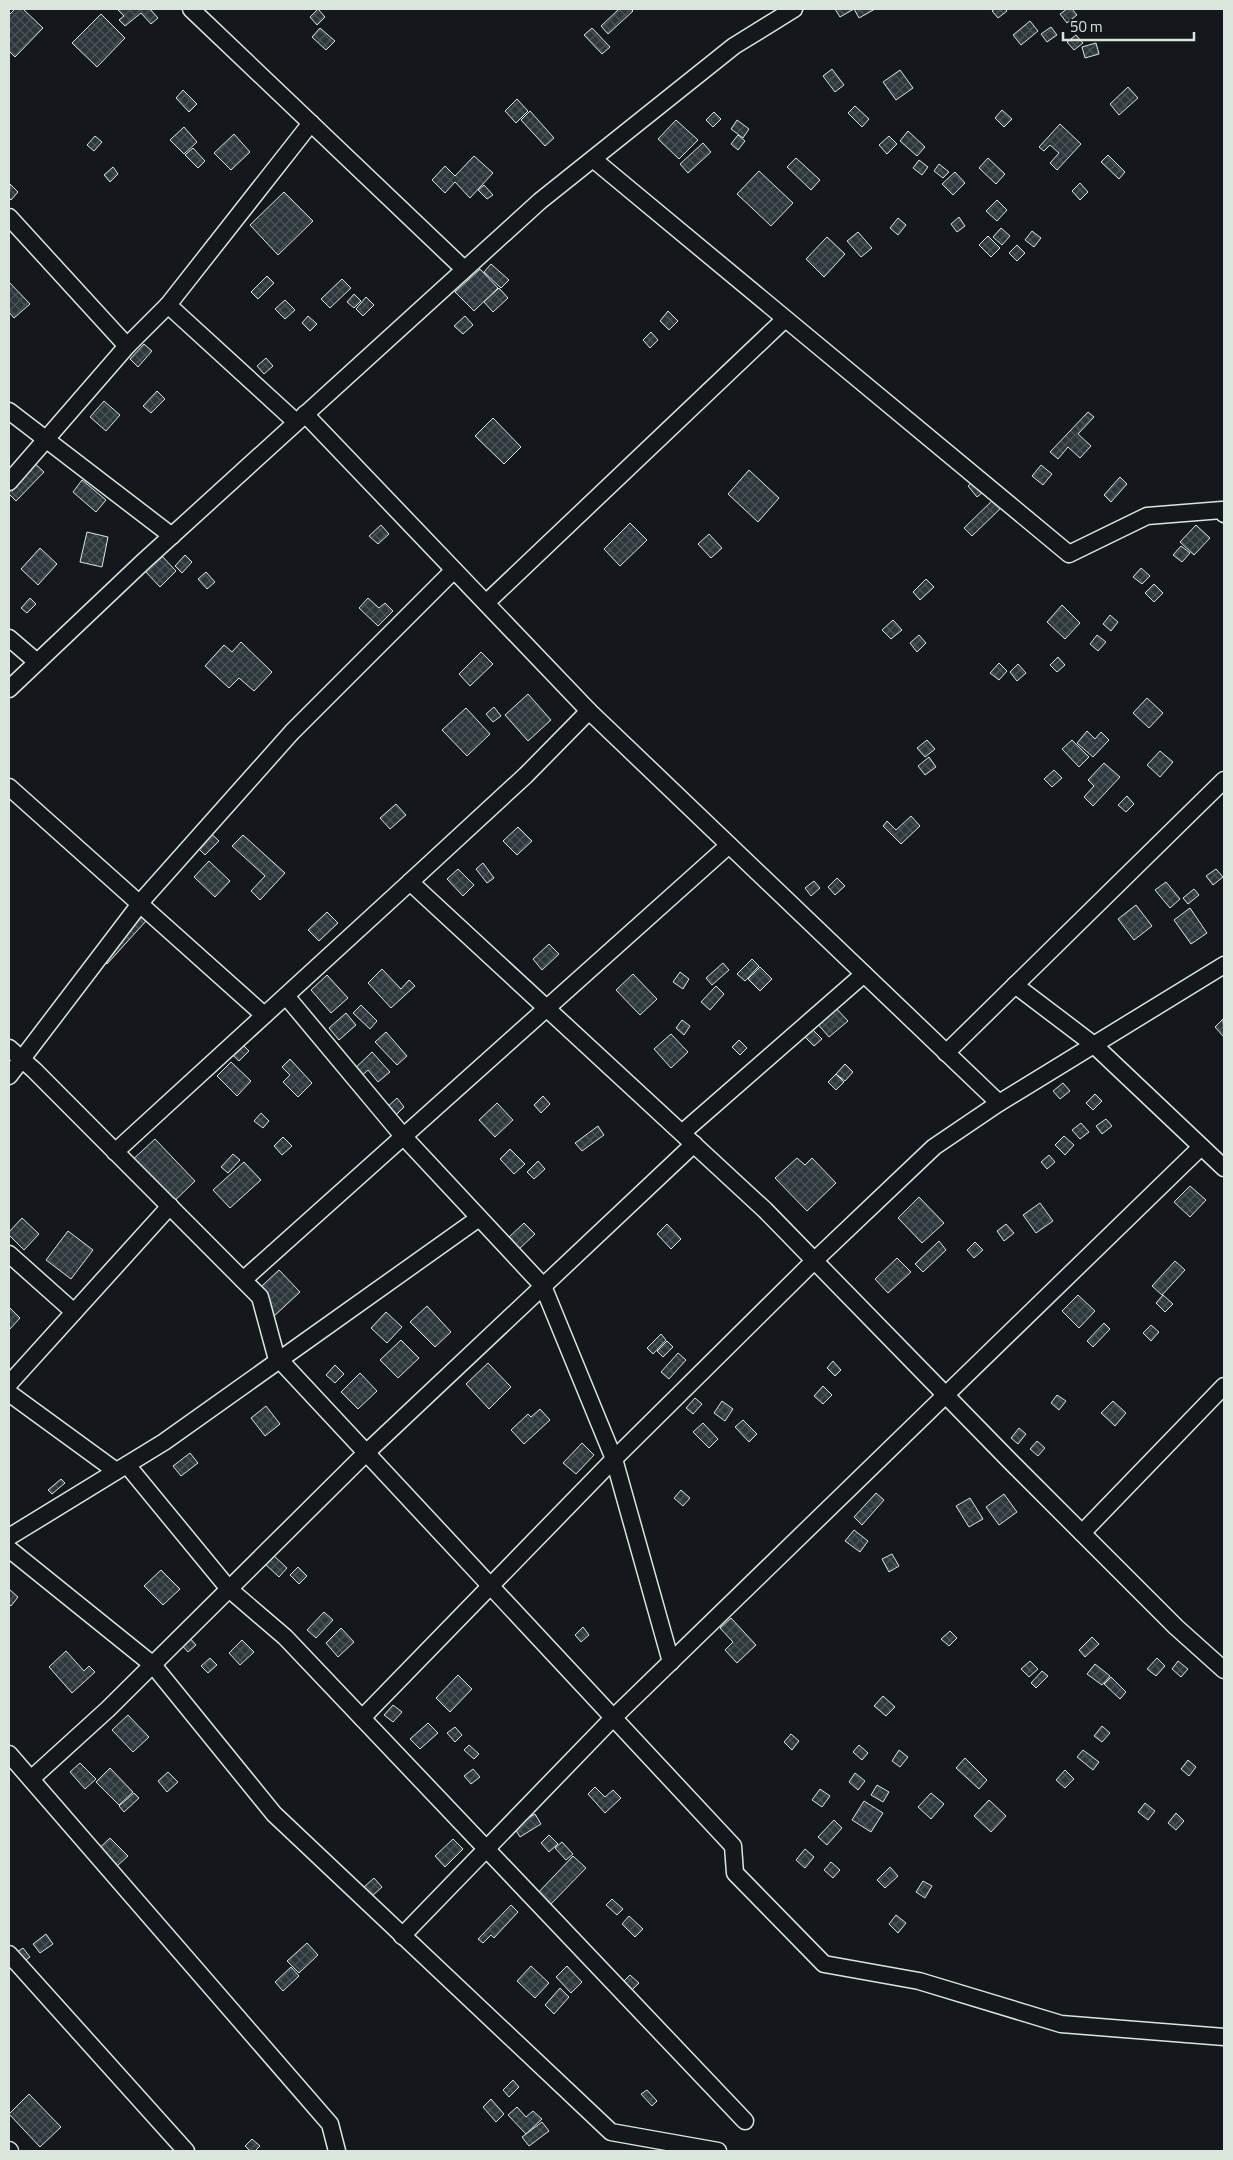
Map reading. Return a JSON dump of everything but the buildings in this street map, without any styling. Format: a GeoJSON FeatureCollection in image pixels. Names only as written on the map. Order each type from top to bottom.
{"type":"FeatureCollection","features":[{"type":"Feature","properties":{"kind":"street"},"geometry":{"type":"LineString","coordinates":[[191,9],[464,269]]}},
{"type":"Feature","properties":{"kind":"street"},"geometry":{"type":"LineString","coordinates":[[9,689],[172,536],[540,201],[734,46],[794,9]]}},
{"type":"Feature","properties":{"kind":"street"},"geometry":{"type":"LineString","coordinates":[[9,482],[127,346],[168,305],[311,123]]}},
{"type":"Feature","properties":{"kind":"street"},"geometry":{"type":"LineString","coordinates":[[593,158],[1069,554],[1147,516],[1222,510],[1224,514]]}},
{"type":"Feature","properties":{"kind":"street"},"geometry":{"type":"LineString","coordinates":[[9,217],[127,346]]}},
{"type":"Feature","properties":{"kind":"street"},"geometry":{"type":"LineString","coordinates":[[168,305],[301,418],[454,570],[589,712],[999,1103]]}},
{"type":"Feature","properties":{"kind":"street"},"geometry":{"type":"LineString","coordinates":[[486,603],[785,318]]}},
{"type":"Feature","properties":{"kind":"street"},"geometry":{"type":"LineString","coordinates":[[9,411],[172,536]]}},
{"type":"Feature","properties":{"kind":"street"},"geometry":{"type":"LineString","coordinates":[[9,1076],[140,904],[292,732],[454,570]]}},
{"type":"Feature","properties":{"kind":"street"},"geometry":{"type":"LineString","coordinates":[[9,638],[37,662]]}},
{"type":"Feature","properties":{"kind":"street"},"geometry":{"type":"LineString","coordinates":[[115,1152],[526,775],[589,712]]}},
{"type":"Feature","properties":{"kind":"street"},"geometry":{"type":"LineString","coordinates":[[946,1052],[1224,780]]}},
{"type":"Feature","properties":{"kind":"street"},"geometry":{"type":"LineString","coordinates":[[9,788],[264,1015]]}},
{"type":"Feature","properties":{"kind":"street"},"geometry":{"type":"LineString","coordinates":[[243,1280],[729,845]]}},
{"type":"Feature","properties":{"kind":"street"},"geometry":{"type":"LineString","coordinates":[[410,882],[765,1210],[1082,1533],[1176,1627],[1224,1670]]}},
{"type":"Feature","properties":{"kind":"street"},"geometry":{"type":"LineString","coordinates":[[362,1718],[614,1459],[814,1260],[934,1146],[999,1103],[1224,965]]}},
{"type":"Feature","properties":{"kind":"street"},"geometry":{"type":"LineString","coordinates":[[31,1779],[108,1709],[366,1453],[543,1286],[688,1138],[864,974]]}},
{"type":"Feature","properties":{"kind":"street"},"geometry":{"type":"LineString","coordinates":[[1015,985],[1094,1045],[1224,1168]]}},
{"type":"Feature","properties":{"kind":"street"},"geometry":{"type":"LineString","coordinates":[[286,996],[403,1136],[543,1286],[614,1459],[671,1662]]}},
{"type":"Feature","properties":{"kind":"street"},"geometry":{"type":"LineString","coordinates":[[9,1048],[260,1297],[276,1356],[279,1360],[733,1846],[735,1874],[824,1964],[919,1981],[1061,2024],[1224,2036]]}},
{"type":"Feature","properties":{"kind":"street"},"geometry":{"type":"LineString","coordinates":[[402,1936],[613,1718],[1202,1147]]}},
{"type":"Feature","properties":{"kind":"street"},"geometry":{"type":"LineString","coordinates":[[9,1384],[170,1206]]}},
{"type":"Feature","properties":{"kind":"street"},"geometry":{"type":"LineString","coordinates":[[9,1537],[164,1442],[479,1218]]}},
{"type":"Feature","properties":{"kind":"street"},"geometry":{"type":"LineString","coordinates":[[9,1254],[74,1312]]}},
{"type":"Feature","properties":{"kind":"street"},"geometry":{"type":"LineString","coordinates":[[1082,1533],[1224,1386]]}},
{"type":"Feature","properties":{"kind":"street"},"geometry":{"type":"LineString","coordinates":[[9,1393],[122,1468],[229,1589],[285,1637],[745,2121]]}},
{"type":"Feature","properties":{"kind":"street"},"geometry":{"type":"LineString","coordinates":[[9,1549],[153,1665],[274,1814],[611,2132],[718,2151]]}},
{"type":"Feature","properties":{"kind":"street"},"geometry":{"type":"LineString","coordinates":[[9,1754],[330,2124],[337,2151]]}},
{"type":"Feature","properties":{"kind":"street"},"geometry":{"type":"LineString","coordinates":[[9,1954],[186,2151]]}}]}
